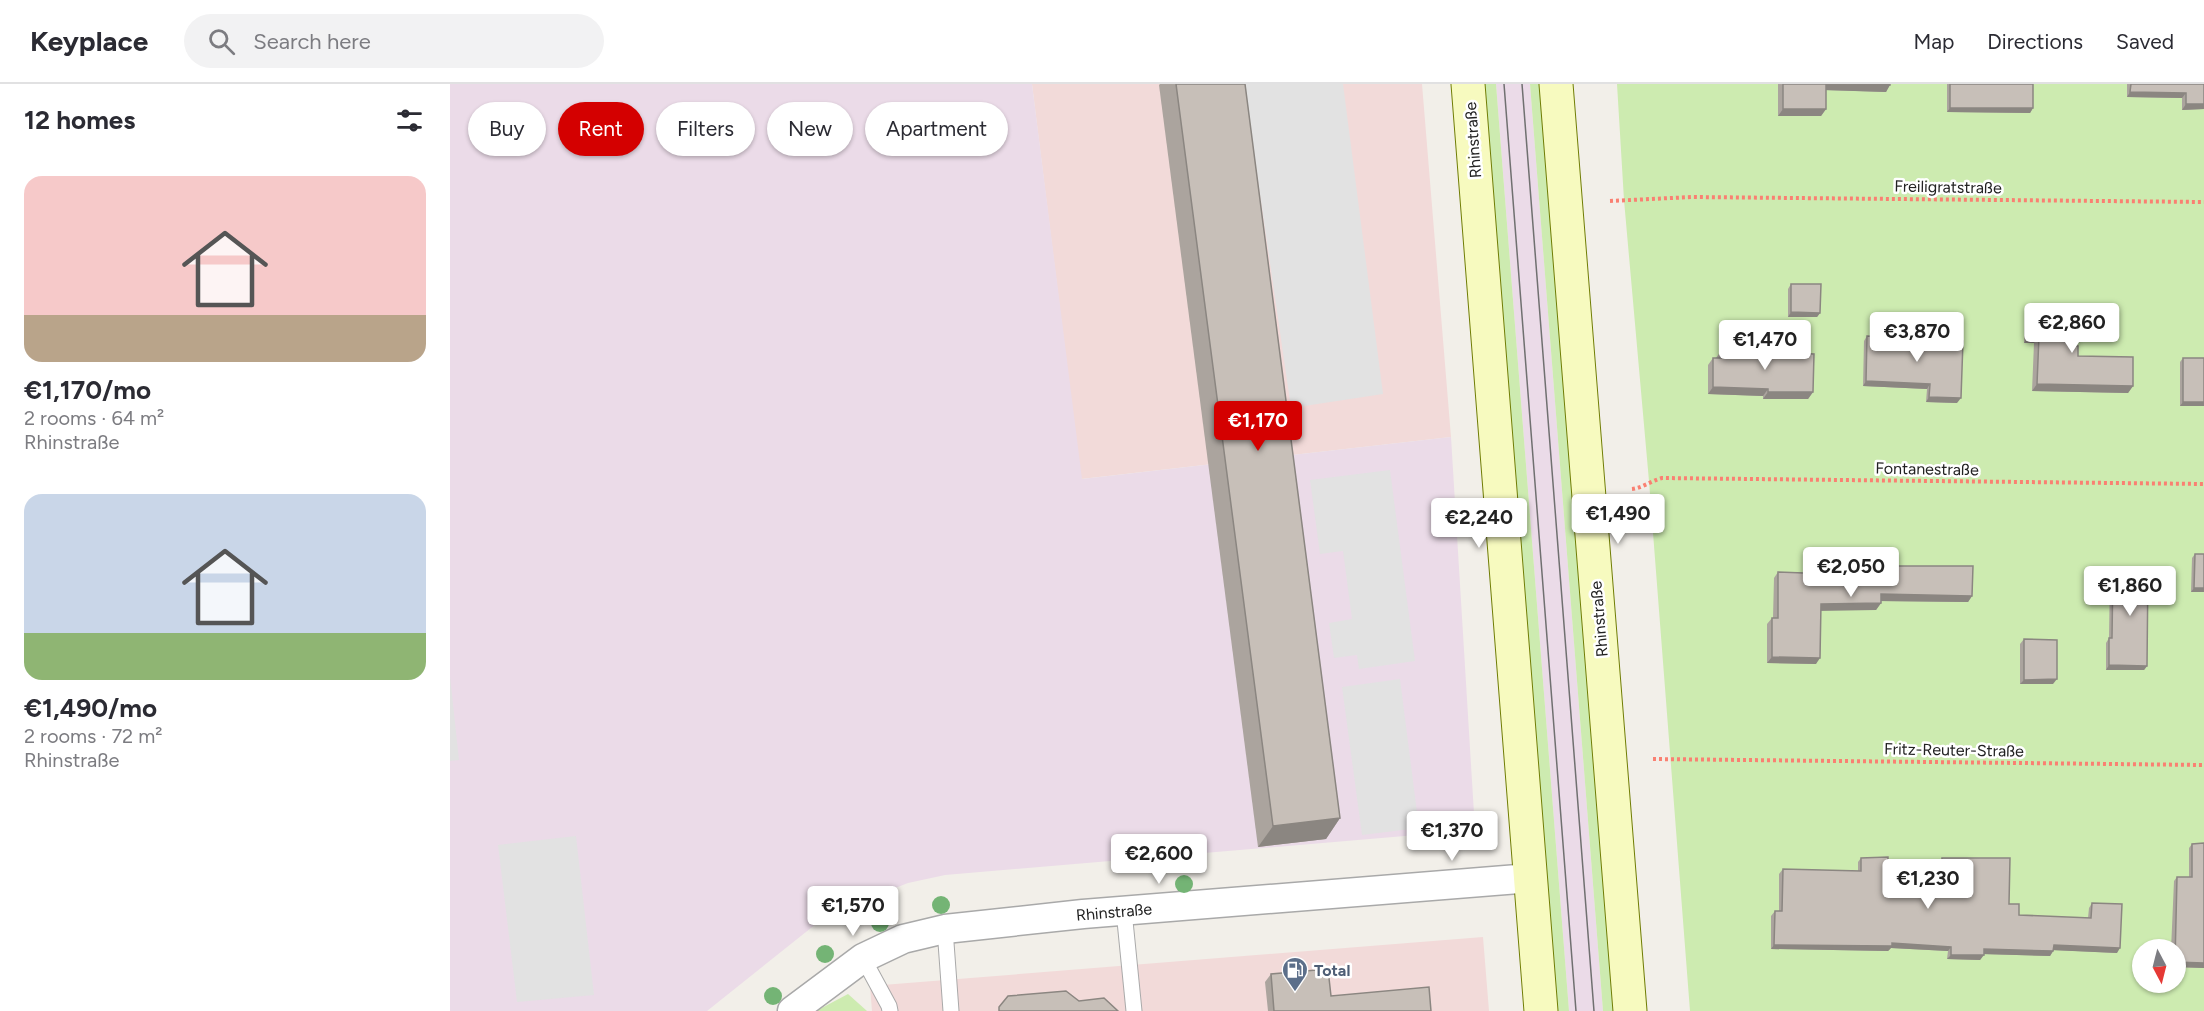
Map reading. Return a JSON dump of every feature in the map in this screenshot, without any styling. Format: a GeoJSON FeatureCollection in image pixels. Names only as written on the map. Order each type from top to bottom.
{"type":"FeatureCollection","features":[{"type":"Feature","properties":{"kind":"main road","name":"Rhinstraße"},"geometry":{"type":"LineString","coordinates":[[1468,84],[1541,1011]]}},
{"type":"Feature","properties":{"kind":"main road","name":"Rhinstraße"},"geometry":{"type":"LineString","coordinates":[[1556,84],[1630,1011]]}},
{"type":"Feature","properties":{"kind":"street","name":"Rhinstraße"},"geometry":{"type":"LineString","coordinates":[[792,1011],[863,958],[903,939],[945,929],[1124,911],[1531,878]]}},
{"type":"Feature","properties":{"kind":"lane"},"geometry":{"type":"LineString","coordinates":[[1124,911],[1134,1011]]}},
{"type":"Feature","properties":{"kind":"lane"},"geometry":{"type":"LineString","coordinates":[[945,929],[951,1011]]}},
{"type":"Feature","properties":{"kind":"lane"},"geometry":{"type":"LineString","coordinates":[[863,958],[890,1011]]}},
{"type":"Feature","properties":{"kind":"path","name":"Freiligratstraße"},"geometry":{"type":"LineString","coordinates":[[1610,201],[1692,197],[2204,202]]}},
{"type":"Feature","properties":{"kind":"path","name":"Fontanestraße"},"geometry":{"type":"LineString","coordinates":[[1632,489],[1662,478],[2204,484]]}},
{"type":"Feature","properties":{"kind":"path","name":"Fritz-Reuter-Straße"},"geometry":{"type":"LineString","coordinates":[[1653,759],[2204,765]]}},
{"type":"Feature","properties":{"kind":"shaded area"},"geometry":{"type":"Polygon","coordinates":[[[450,84],[1032,84],[1082,479],[1451,437],[1475,830],[945,875],[908,883],[847,907],[816,924],[707,1011],[450,1011],[450,84]]]}},
{"type":"Feature","properties":{"kind":"shaded area"},"geometry":{"type":"Polygon","coordinates":[[[1032,84],[1422,84],[1451,437],[1081,479],[1032,84]]]}},
{"type":"Feature","properties":{"kind":"shaded area"},"geometry":{"type":"Polygon","coordinates":[[[1244,84],[1343,84],[1383,394],[1291,408],[1244,84]]]}},
{"type":"Feature","properties":{"kind":"shaded area"},"geometry":{"type":"Polygon","coordinates":[[[1496,84],[1530,84],[1603,1011],[1569,1011],[1496,84]]]}},
{"type":"Feature","properties":{"kind":"shaded area"},"geometry":{"type":"Polygon","coordinates":[[[1390,470],[1415,661],[1359,669],[1357,655],[1334,658],[1329,623],[1352,619],[1343,551],[1320,554],[1310,480],[1390,470]]]}},
{"type":"Feature","properties":{"kind":"shaded area"},"geometry":{"type":"Polygon","coordinates":[[[450,676],[459,760],[450,761],[450,676]]]}},
{"type":"Feature","properties":{"kind":"shaded area"},"geometry":{"type":"Polygon","coordinates":[[[1400,679],[1419,828],[1362,835],[1342,687],[1400,679]]]}},
{"type":"Feature","properties":{"kind":"shaded area"},"geometry":{"type":"Polygon","coordinates":[[[576,836],[594,995],[517,1002],[498,845],[576,836]]]}},
{"type":"Feature","properties":{"kind":"shaded area"},"geometry":{"type":"Polygon","coordinates":[[[1483,937],[1489,1011],[872,1011],[870,986],[1483,937]]]}},
{"type":"Feature","properties":{"kind":"green space"},"geometry":{"type":"Polygon","coordinates":[[[1484,84],[1496,84],[1569,1011],[1557,1011],[1484,84]]]}},
{"type":"Feature","properties":{"kind":"green space"},"geometry":{"type":"Polygon","coordinates":[[[1530,84],[1542,84],[1615,1011],[1603,1011],[1530,84]]]}},
{"type":"Feature","properties":{"kind":"green space"},"geometry":{"type":"Polygon","coordinates":[[[1617,84],[2204,84],[2204,1011],[1690,1011],[1649,481],[1624,200],[1617,84]]]}},
{"type":"Feature","properties":{"kind":"green space"},"geometry":{"type":"Polygon","coordinates":[[[848,994],[867,1011],[816,1011],[848,994]]]}},
{"type":"Feature","properties":{"kind":"building"},"geometry":{"type":"Polygon","coordinates":[[[1176,84],[1245,84],[1340,818],[1273,826],[1176,84]]]}},
{"type":"Feature","properties":{"kind":"building"},"geometry":{"type":"Polygon","coordinates":[[[1783,84],[1826,84],[1826,109],[1783,109],[1783,84]]]}},
{"type":"Feature","properties":{"kind":"building"},"geometry":{"type":"Polygon","coordinates":[[[1843,84],[1890,84],[1890,85],[1843,84]]]}},
{"type":"Feature","properties":{"kind":"building"},"geometry":{"type":"Polygon","coordinates":[[[1950,84],[2033,84],[2033,108],[1950,108],[1950,84]]]}},
{"type":"Feature","properties":{"kind":"building"},"geometry":{"type":"Polygon","coordinates":[[[2131,84],[2204,84],[2204,104],[2186,104],[2186,93],[2130,92],[2131,84]]]}},
{"type":"Feature","properties":{"kind":"building"},"geometry":{"type":"Polygon","coordinates":[[[1791,284],[1821,284],[1820,313],[1791,312],[1791,284]]]}},
{"type":"Feature","properties":{"kind":"building"},"geometry":{"type":"Polygon","coordinates":[[[2030,306],[2071,307],[2070,346],[2078,346],[2078,356],[2133,357],[2133,386],[2037,384],[2039,336],[2029,335],[2030,306]]]}},
{"type":"Feature","properties":{"kind":"building"},"geometry":{"type":"Polygon","coordinates":[[[1867,336],[1963,341],[1961,398],[1929,397],[1930,384],[1866,381],[1867,336]]]}},
{"type":"Feature","properties":{"kind":"building"},"geometry":{"type":"Polygon","coordinates":[[[1721,351],[1814,354],[1813,392],[1768,392],[1768,389],[1713,387],[1713,358],[1721,358],[1721,351]]]}},
{"type":"Feature","properties":{"kind":"building"},"geometry":{"type":"Polygon","coordinates":[[[2183,358],[2204,358],[2204,402],[2183,402],[2183,358]]]}},
{"type":"Feature","properties":{"kind":"building"},"geometry":{"type":"Polygon","coordinates":[[[2195,554],[2204,554],[2204,588],[2194,588],[2195,554]]]}},
{"type":"Feature","properties":{"kind":"building"},"geometry":{"type":"Polygon","coordinates":[[[1854,566],[1973,566],[1972,596],[1881,594],[1881,603],[1821,604],[1820,658],[1772,657],[1772,618],[1778,618],[1778,572],[1855,575],[1854,566]]]}},
{"type":"Feature","properties":{"kind":"building"},"geometry":{"type":"Polygon","coordinates":[[[2113,567],[2148,567],[2147,666],[2109,665],[2109,638],[2112,638],[2113,567]]]}},
{"type":"Feature","properties":{"kind":"building"},"geometry":{"type":"Polygon","coordinates":[[[2024,639],[2057,640],[2057,679],[2024,680],[2024,639]]]}},
{"type":"Feature","properties":{"kind":"building"},"geometry":{"type":"Polygon","coordinates":[[[2204,843],[2204,963],[2186,962],[2186,939],[2176,939],[2177,877],[2192,877],[2192,844],[2204,843]]]}},
{"type":"Feature","properties":{"kind":"building"},"geometry":{"type":"Polygon","coordinates":[[[1888,857],[1888,868],[1942,867],[1942,858],[2010,858],[2009,904],[2019,904],[2019,915],[2091,918],[2092,903],[2122,904],[2120,948],[2054,945],[2053,951],[1984,949],[1984,955],[1951,955],[1951,947],[1892,943],[1892,946],[1774,945],[1775,911],[1782,911],[1783,869],[1861,871],[1861,858],[1888,857]]]}},
{"type":"Feature","properties":{"kind":"building"},"geometry":{"type":"Polygon","coordinates":[[[1328,969],[1331,996],[1429,987],[1431,1011],[1274,1011],[1271,974],[1328,969]]]}},
{"type":"Feature","properties":{"kind":"building"},"geometry":{"type":"Polygon","coordinates":[[[1066,991],[1079,1001],[1104,998],[1118,1011],[999,1011],[999,1007],[1008,996],[1066,991]]]}},
{"type":"Feature","properties":{"kind":"tram line"},"geometry":{"type":"LineString","coordinates":[[1504,84],[1576,1011]]}},
{"type":"Feature","properties":{"kind":"tram line"},"geometry":{"type":"LineString","coordinates":[[1522,84],[1594,1011]]}},
{"type":"Feature","properties":{"kind":"place","name":"Total"},"geometry":{"type":"Point","coordinates":[1295,993]}}]}
